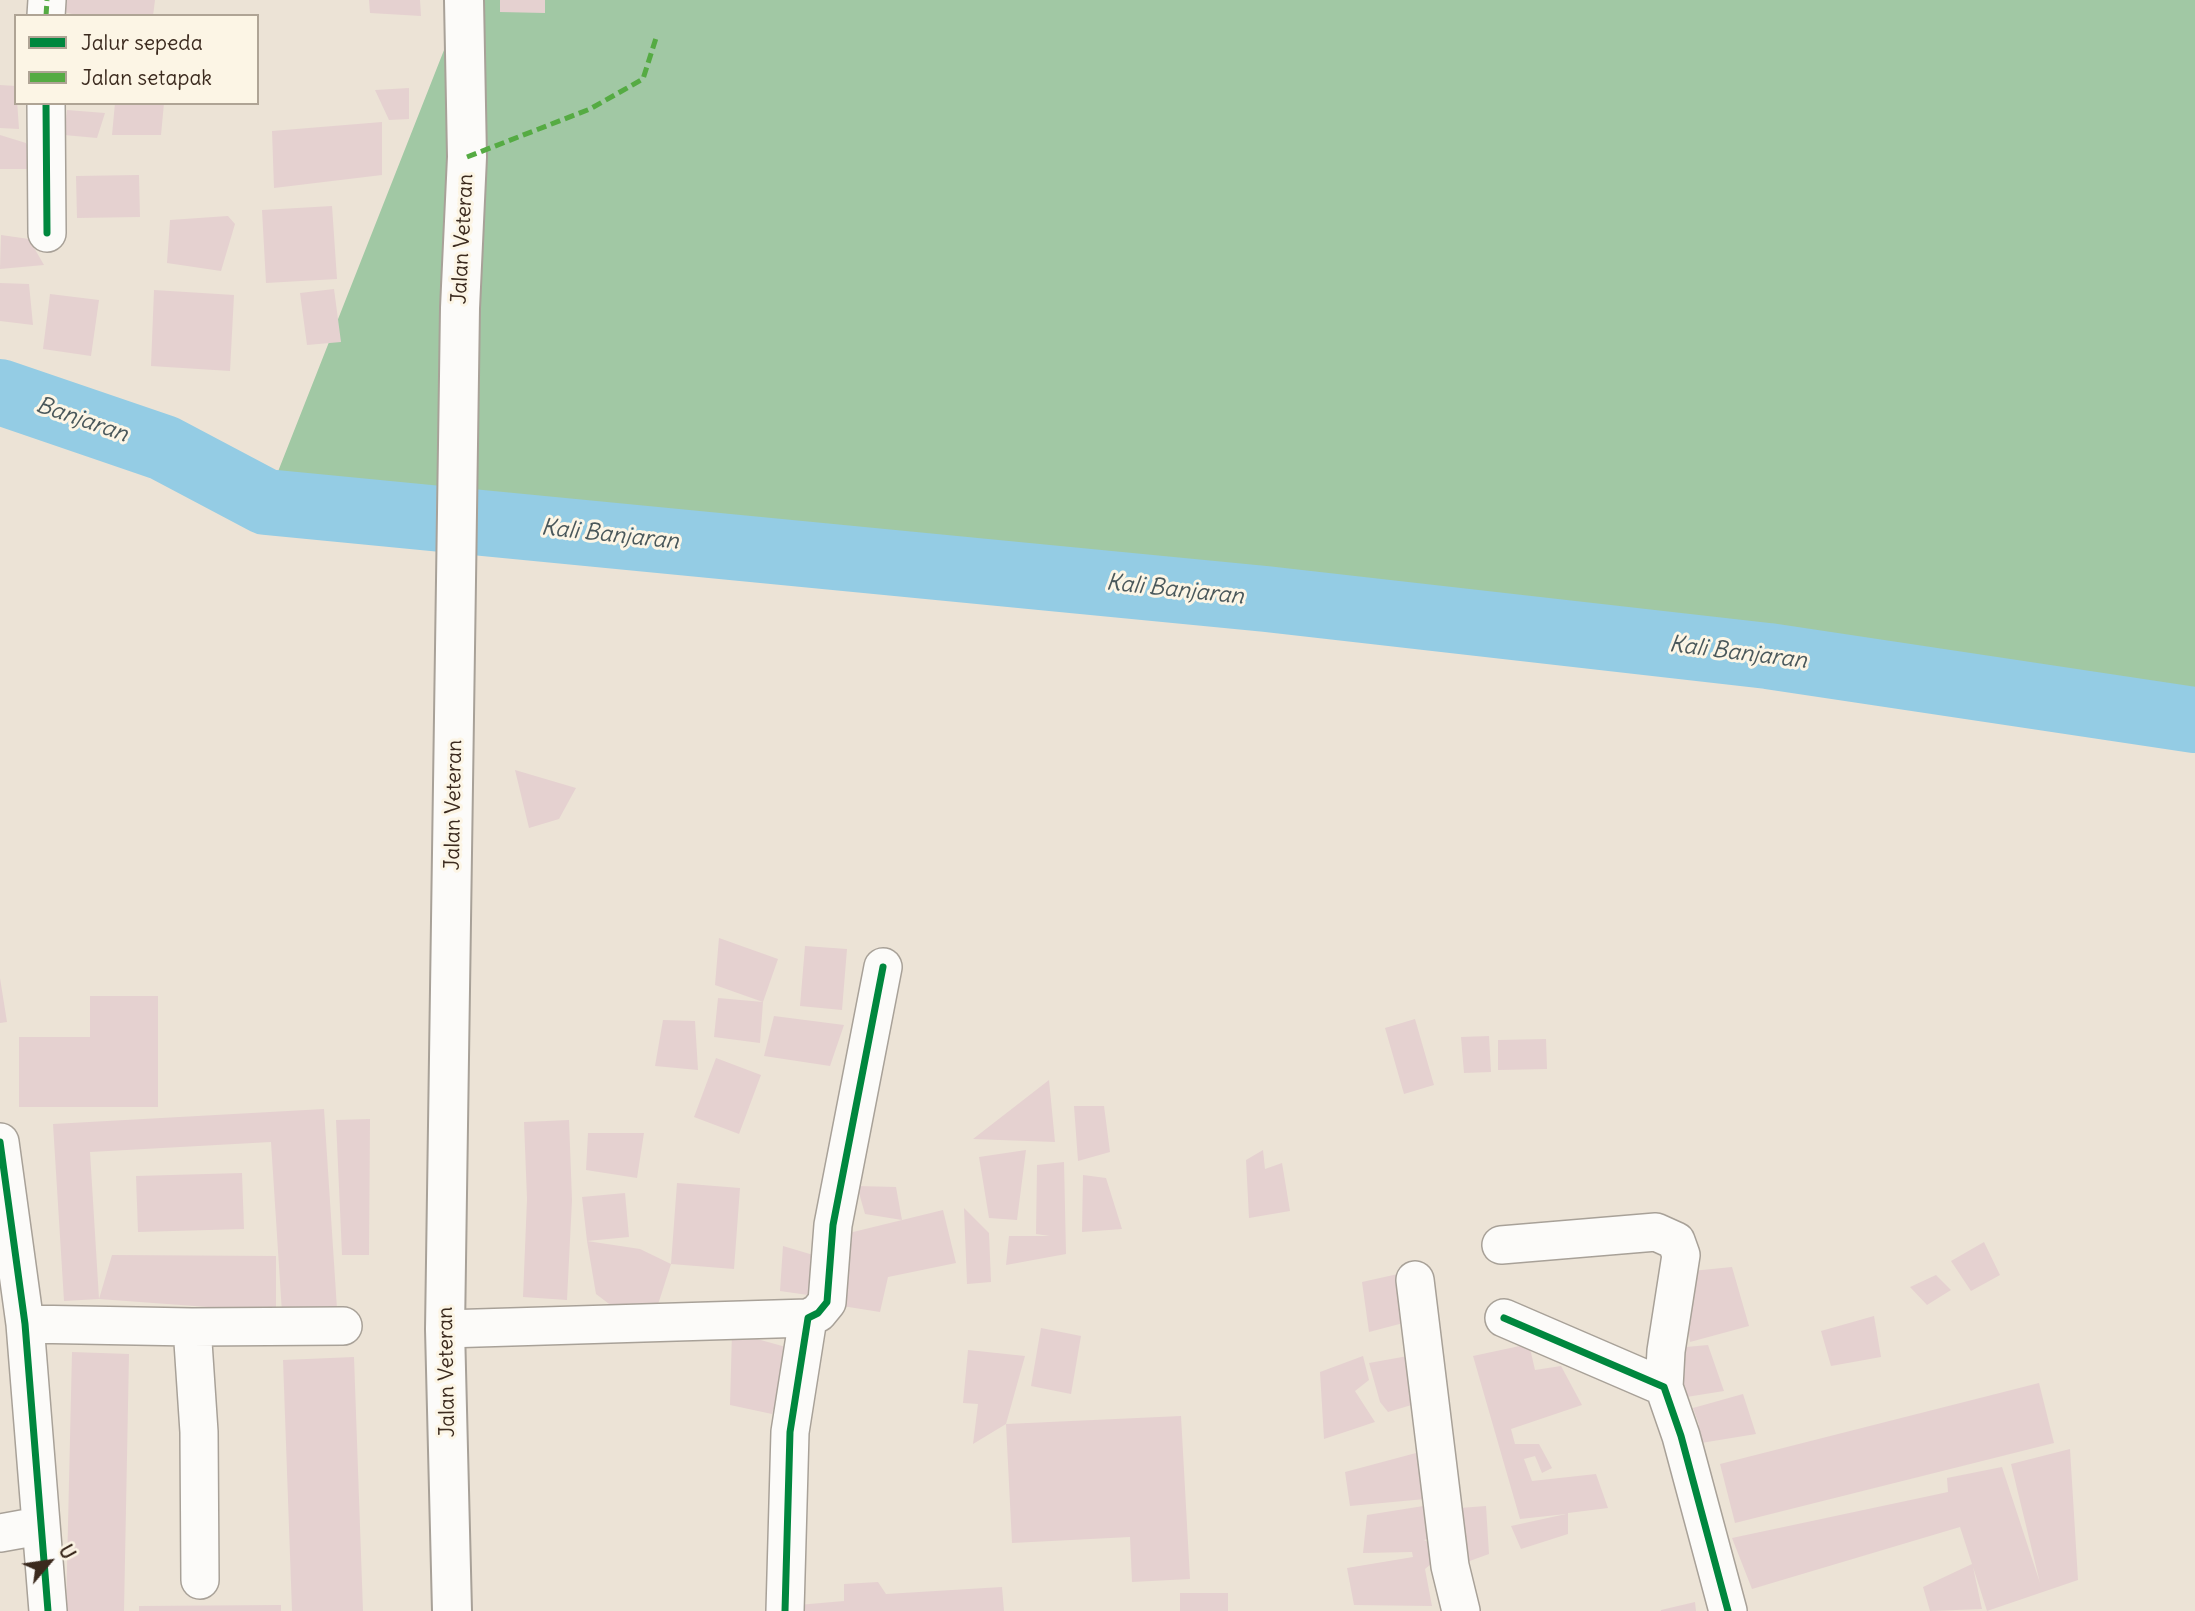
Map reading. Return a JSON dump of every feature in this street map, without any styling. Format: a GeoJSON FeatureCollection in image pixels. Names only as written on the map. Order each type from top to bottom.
{"type":"FeatureCollection","features":[{"type":"Feature","properties":{"kind":"highway","name":"Jalan Veteran"},"geometry":{"type":"LineString","coordinates":[[452,1611],[445,1329],[457,667],[460,308],[467,157],[464,0]]}},
{"type":"Feature","properties":{"kind":"street"},"geometry":{"type":"LineString","coordinates":[[46,105],[47,233]]}},
{"type":"Feature","properties":{"kind":"street"},"geometry":{"type":"LineString","coordinates":[[445,1329],[808,1318],[818,1313],[827,1302],[833,1224],[883,967]]}},
{"type":"Feature","properties":{"kind":"street"},"geometry":{"type":"LineString","coordinates":[[0,1142],[25,1324],[39,1526],[48,1611]]}},
{"type":"Feature","properties":{"kind":"street"},"geometry":{"type":"LineString","coordinates":[[1501,1245],[1656,1232],[1676,1241],[1681,1255],[1666,1350],[1664,1387],[1681,1436],[1728,1611]]}},
{"type":"Feature","properties":{"kind":"street"},"geometry":{"type":"LineString","coordinates":[[1415,1280],[1450,1566],[1461,1611]]}},
{"type":"Feature","properties":{"kind":"street"},"geometry":{"type":"LineString","coordinates":[[785,1611],[790,1432],[808,1318]]}},
{"type":"Feature","properties":{"kind":"street"},"geometry":{"type":"LineString","coordinates":[[1503,1318],[1664,1387]]}},
{"type":"Feature","properties":{"kind":"street"},"geometry":{"type":"LineString","coordinates":[[25,1324],[343,1326]]}},
{"type":"Feature","properties":{"kind":"street"},"geometry":{"type":"LineString","coordinates":[[192,1327],[199,1432],[200,1580]]}},
{"type":"Feature","properties":{"kind":"street"},"geometry":{"type":"LineString","coordinates":[[0,1533],[39,1526]]}},
{"type":"Feature","properties":{"kind":"green space"},"geometry":{"type":"Polygon","coordinates":[[[444,0],[2195,0],[2195,720],[1768,656],[1266,599],[266,502],[446,45],[444,0]]]}},
{"type":"Feature","properties":{"kind":"building"},"geometry":{"type":"Polygon","coordinates":[[[64,0],[155,0],[153,14],[63,12],[64,0]]]}},
{"type":"Feature","properties":{"kind":"building"},"geometry":{"type":"Polygon","coordinates":[[[369,0],[420,0],[421,16],[370,13],[369,0]]]}},
{"type":"Feature","properties":{"kind":"building"},"geometry":{"type":"Polygon","coordinates":[[[500,0],[545,0],[545,13],[500,12],[500,0]]]}},
{"type":"Feature","properties":{"kind":"building"},"geometry":{"type":"Polygon","coordinates":[[[0,85],[14,86],[14,105],[17,105],[19,129],[0,128],[0,85]]]}},
{"type":"Feature","properties":{"kind":"building"},"geometry":{"type":"Polygon","coordinates":[[[409,88],[409,119],[389,120],[375,90],[409,88]]]}},
{"type":"Feature","properties":{"kind":"building"},"geometry":{"type":"Polygon","coordinates":[[[115,105],[164,105],[161,135],[112,135],[115,105]]]}},
{"type":"Feature","properties":{"kind":"building"},"geometry":{"type":"Polygon","coordinates":[[[67,110],[105,113],[97,138],[64,135],[67,110]]]}},
{"type":"Feature","properties":{"kind":"building"},"geometry":{"type":"Polygon","coordinates":[[[382,122],[382,175],[274,188],[272,131],[382,122]]]}},
{"type":"Feature","properties":{"kind":"building"},"geometry":{"type":"Polygon","coordinates":[[[0,135],[26,143],[35,169],[0,169],[0,135]]]}},
{"type":"Feature","properties":{"kind":"building"},"geometry":{"type":"Polygon","coordinates":[[[139,175],[140,217],[77,218],[76,176],[139,175]]]}},
{"type":"Feature","properties":{"kind":"building"},"geometry":{"type":"Polygon","coordinates":[[[332,206],[337,279],[266,283],[262,210],[332,206]]]}},
{"type":"Feature","properties":{"kind":"building"},"geometry":{"type":"Polygon","coordinates":[[[228,216],[235,224],[221,271],[167,263],[170,220],[228,216]]]}},
{"type":"Feature","properties":{"kind":"building"},"geometry":{"type":"Polygon","coordinates":[[[1,235],[29,239],[44,265],[0,269],[1,235]]]}},
{"type":"Feature","properties":{"kind":"building"},"geometry":{"type":"Polygon","coordinates":[[[0,283],[29,284],[33,325],[0,321],[0,283]]]}},
{"type":"Feature","properties":{"kind":"building"},"geometry":{"type":"Polygon","coordinates":[[[334,289],[341,342],[307,345],[300,293],[334,289]]]}},
{"type":"Feature","properties":{"kind":"building"},"geometry":{"type":"Polygon","coordinates":[[[154,290],[234,295],[230,371],[151,366],[154,290]]]}},
{"type":"Feature","properties":{"kind":"building"},"geometry":{"type":"Polygon","coordinates":[[[50,294],[99,300],[91,356],[43,349],[50,294]]]}},
{"type":"Feature","properties":{"kind":"building"},"geometry":{"type":"Polygon","coordinates":[[[515,770],[576,788],[559,819],[529,828],[515,770]]]}},
{"type":"Feature","properties":{"kind":"building"},"geometry":{"type":"Polygon","coordinates":[[[719,938],[778,959],[763,1002],[715,985],[719,938]]]}},
{"type":"Feature","properties":{"kind":"building"},"geometry":{"type":"Polygon","coordinates":[[[805,946],[847,949],[842,1010],[800,1006],[805,946]]]}},
{"type":"Feature","properties":{"kind":"building"},"geometry":{"type":"Polygon","coordinates":[[[0,978],[7,1022],[0,1023],[0,978]]]}},
{"type":"Feature","properties":{"kind":"building"},"geometry":{"type":"Polygon","coordinates":[[[90,996],[158,996],[158,1107],[19,1107],[19,1037],[90,1037],[90,996]]]}},
{"type":"Feature","properties":{"kind":"building"},"geometry":{"type":"Polygon","coordinates":[[[718,998],[763,1002],[760,1043],[714,1037],[718,998]]]}},
{"type":"Feature","properties":{"kind":"building"},"geometry":{"type":"Polygon","coordinates":[[[774,1016],[844,1025],[830,1066],[764,1056],[774,1016]]]}},
{"type":"Feature","properties":{"kind":"building"},"geometry":{"type":"Polygon","coordinates":[[[1415,1019],[1434,1085],[1404,1094],[1385,1028],[1415,1019]]]}},
{"type":"Feature","properties":{"kind":"building"},"geometry":{"type":"Polygon","coordinates":[[[663,1020],[695,1021],[698,1070],[655,1066],[663,1020]]]}},
{"type":"Feature","properties":{"kind":"building"},"geometry":{"type":"Polygon","coordinates":[[[1489,1036],[1491,1072],[1464,1073],[1461,1037],[1489,1036]]]}},
{"type":"Feature","properties":{"kind":"building"},"geometry":{"type":"Polygon","coordinates":[[[1546,1039],[1547,1069],[1498,1070],[1498,1040],[1546,1039]]]}},
{"type":"Feature","properties":{"kind":"building"},"geometry":{"type":"Polygon","coordinates":[[[716,1058],[761,1075],[739,1134],[694,1117],[716,1058]]]}},
{"type":"Feature","properties":{"kind":"building"},"geometry":{"type":"Polygon","coordinates":[[[1049,1080],[1055,1142],[973,1139],[1049,1080]]]}},
{"type":"Feature","properties":{"kind":"building"},"geometry":{"type":"Polygon","coordinates":[[[1074,1106],[1104,1106],[1110,1152],[1078,1161],[1074,1106]]]}},
{"type":"Feature","properties":{"kind":"building"},"geometry":{"type":"Polygon","coordinates":[[[324,1109],[337,1309],[282,1313],[271,1142],[90,1152],[99,1299],[64,1301],[53,1124],[324,1109]]]}},
{"type":"Feature","properties":{"kind":"building"},"geometry":{"type":"Polygon","coordinates":[[[370,1119],[369,1255],[342,1255],[336,1120],[370,1119]]]}},
{"type":"Feature","properties":{"kind":"building"},"geometry":{"type":"Polygon","coordinates":[[[569,1120],[572,1200],[567,1300],[523,1297],[527,1199],[524,1122],[569,1120]]]}},
{"type":"Feature","properties":{"kind":"building"},"geometry":{"type":"Polygon","coordinates":[[[588,1133],[644,1133],[637,1178],[586,1170],[588,1133]]]}},
{"type":"Feature","properties":{"kind":"building"},"geometry":{"type":"Polygon","coordinates":[[[1026,1150],[1017,1220],[989,1218],[979,1157],[1026,1150]]]}},
{"type":"Feature","properties":{"kind":"building"},"geometry":{"type":"Polygon","coordinates":[[[1263,1150],[1265,1169],[1282,1163],[1290,1211],[1249,1218],[1246,1160],[1263,1150]]]}},
{"type":"Feature","properties":{"kind":"building"},"geometry":{"type":"Polygon","coordinates":[[[1064,1162],[1066,1254],[1006,1265],[1009,1236],[1050,1236],[1036,1234],[1037,1165],[1064,1162]]]}},
{"type":"Feature","properties":{"kind":"building"},"geometry":{"type":"Polygon","coordinates":[[[242,1173],[244,1229],[138,1232],[136,1176],[242,1173]]]}},
{"type":"Feature","properties":{"kind":"building"},"geometry":{"type":"Polygon","coordinates":[[[1083,1175],[1106,1178],[1122,1229],[1082,1232],[1083,1175]]]}},
{"type":"Feature","properties":{"kind":"building"},"geometry":{"type":"Polygon","coordinates":[[[677,1183],[740,1188],[734,1269],[671,1264],[677,1183]]]}},
{"type":"Feature","properties":{"kind":"building"},"geometry":{"type":"Polygon","coordinates":[[[857,1186],[896,1187],[902,1220],[865,1214],[857,1186]]]}},
{"type":"Feature","properties":{"kind":"building"},"geometry":{"type":"Polygon","coordinates":[[[625,1193],[629,1237],[587,1241],[582,1197],[625,1193]]]}},
{"type":"Feature","properties":{"kind":"building"},"geometry":{"type":"Polygon","coordinates":[[[964,1208],[989,1233],[991,1282],[967,1284],[964,1208]]]}},
{"type":"Feature","properties":{"kind":"building"},"geometry":{"type":"Polygon","coordinates":[[[943,1210],[956,1263],[888,1277],[880,1312],[836,1305],[849,1233],[943,1210]]]}},
{"type":"Feature","properties":{"kind":"building"},"geometry":{"type":"Polygon","coordinates":[[[587,1241],[640,1249],[671,1264],[653,1320],[621,1313],[596,1294],[587,1241]]]}},
{"type":"Feature","properties":{"kind":"building"},"geometry":{"type":"Polygon","coordinates":[[[1984,1242],[2000,1275],[1971,1291],[1951,1261],[1984,1242]]]}},
{"type":"Feature","properties":{"kind":"building"},"geometry":{"type":"Polygon","coordinates":[[[783,1246],[820,1257],[822,1297],[780,1291],[783,1246]]]}},
{"type":"Feature","properties":{"kind":"building"},"geometry":{"type":"Polygon","coordinates":[[[112,1255],[276,1256],[276,1312],[99,1299],[112,1255]]]}},
{"type":"Feature","properties":{"kind":"building"},"geometry":{"type":"Polygon","coordinates":[[[1732,1267],[1749,1326],[1690,1342],[1682,1272],[1732,1267]]]}},
{"type":"Feature","properties":{"kind":"building"},"geometry":{"type":"Polygon","coordinates":[[[1407,1272],[1411,1321],[1369,1332],[1362,1282],[1407,1272]]]}},
{"type":"Feature","properties":{"kind":"building"},"geometry":{"type":"Polygon","coordinates":[[[1936,1275],[1951,1290],[1927,1305],[1910,1287],[1936,1275]]]}},
{"type":"Feature","properties":{"kind":"building"},"geometry":{"type":"Polygon","coordinates":[[[1874,1316],[1881,1357],[1831,1366],[1821,1331],[1874,1316]]]}},
{"type":"Feature","properties":{"kind":"building"},"geometry":{"type":"Polygon","coordinates":[[[1041,1328],[1081,1336],[1071,1394],[1031,1386],[1041,1328]]]}},
{"type":"Feature","properties":{"kind":"building"},"geometry":{"type":"Polygon","coordinates":[[[732,1332],[793,1349],[772,1414],[730,1405],[732,1332]]]}},
{"type":"Feature","properties":{"kind":"building"},"geometry":{"type":"Polygon","coordinates":[[[1529,1344],[1535,1370],[1561,1366],[1582,1405],[1511,1429],[1515,1444],[1539,1444],[1552,1468],[1542,1473],[1535,1456],[1524,1459],[1532,1481],[1596,1474],[1608,1508],[1568,1513],[1568,1534],[1521,1549],[1511,1526],[1566,1514],[1520,1519],[1473,1356],[1529,1344]]]}},
{"type":"Feature","properties":{"kind":"building"},"geometry":{"type":"Polygon","coordinates":[[[1708,1345],[1724,1391],[1680,1398],[1675,1348],[1708,1345]]]}},
{"type":"Feature","properties":{"kind":"building"},"geometry":{"type":"Polygon","coordinates":[[[968,1350],[1025,1356],[1006,1424],[973,1444],[978,1404],[963,1403],[968,1350]]]}},
{"type":"Feature","properties":{"kind":"building"},"geometry":{"type":"Polygon","coordinates":[[[72,1352],[129,1354],[124,1611],[66,1611],[72,1352]]]}},
{"type":"Feature","properties":{"kind":"building"},"geometry":{"type":"Polygon","coordinates":[[[1419,1354],[1425,1401],[1388,1412],[1380,1402],[1369,1363],[1419,1354]]]}},
{"type":"Feature","properties":{"kind":"building"},"geometry":{"type":"Polygon","coordinates":[[[1363,1356],[1369,1380],[1355,1391],[1375,1422],[1324,1439],[1320,1372],[1363,1356]]]}},
{"type":"Feature","properties":{"kind":"building"},"geometry":{"type":"Polygon","coordinates":[[[354,1357],[363,1611],[292,1611],[283,1360],[354,1357]]]}},
{"type":"Feature","properties":{"kind":"building"},"geometry":{"type":"Polygon","coordinates":[[[2039,1383],[2054,1443],[1735,1523],[1720,1464],[2039,1383]]]}},
{"type":"Feature","properties":{"kind":"building"},"geometry":{"type":"Polygon","coordinates":[[[1743,1394],[1756,1434],[1701,1443],[1693,1429],[1699,1425],[1693,1408],[1743,1394]]]}},
{"type":"Feature","properties":{"kind":"building"},"geometry":{"type":"Polygon","coordinates":[[[1181,1416],[1190,1579],[1132,1582],[1130,1537],[1012,1543],[1006,1424],[1181,1416]]]}},
{"type":"Feature","properties":{"kind":"building"},"geometry":{"type":"Polygon","coordinates":[[[2070,1449],[2078,1580],[1987,1611],[1973,1567],[1982,1609],[1930,1611],[1923,1587],[1972,1564],[1960,1527],[1752,1589],[1732,1538],[1948,1492],[1947,1478],[2002,1467],[2040,1583],[2011,1464],[2070,1449]]]}},
{"type":"Feature","properties":{"kind":"building"},"geometry":{"type":"Polygon","coordinates":[[[1416,1453],[1425,1499],[1350,1506],[1345,1472],[1416,1453]]]}},
{"type":"Feature","properties":{"kind":"building"},"geometry":{"type":"Polygon","coordinates":[[[1436,1504],[1440,1536],[1424,1540],[1435,1546],[1437,1559],[1425,1569],[1432,1606],[1354,1605],[1347,1568],[1413,1557],[1412,1552],[1363,1553],[1367,1515],[1436,1504]]]}},
{"type":"Feature","properties":{"kind":"building"},"geometry":{"type":"Polygon","coordinates":[[[1486,1506],[1489,1554],[1453,1567],[1446,1509],[1486,1506]]]}},
{"type":"Feature","properties":{"kind":"building"},"geometry":{"type":"Polygon","coordinates":[[[878,1582],[886,1594],[1002,1587],[1004,1611],[798,1611],[798,1605],[844,1601],[844,1584],[878,1582]]]}},
{"type":"Feature","properties":{"kind":"building"},"geometry":{"type":"Polygon","coordinates":[[[1180,1593],[1228,1593],[1228,1611],[1180,1611],[1180,1593]]]}},
{"type":"Feature","properties":{"kind":"building"},"geometry":{"type":"Polygon","coordinates":[[[1695,1602],[1696,1611],[1661,1611],[1661,1610],[1695,1602]]]}},
{"type":"Feature","properties":{"kind":"building"},"geometry":{"type":"Polygon","coordinates":[[[281,1605],[281,1611],[139,1611],[139,1606],[281,1605]]]}},
{"type":"Feature","properties":{"kind":"waterway","name":"Kali Banjaran"},"geometry":{"type":"LineString","coordinates":[[0,392],[164,448],[266,502],[1266,599],[1768,656],[2195,720]]}},
{"type":"Feature","properties":{"kind":"marked path"},"geometry":{"type":"LineString","coordinates":[[46,14],[47,0]]}},
{"type":"Feature","properties":{"kind":"marked path"},"geometry":{"type":"LineString","coordinates":[[467,157],[590,109],[643,79],[656,38]]}},
{"type":"Feature","properties":{"kind":"cycle path"},"geometry":{"type":"LineString","coordinates":[[46,105],[47,233]]}},
{"type":"Feature","properties":{"kind":"cycle path"},"geometry":{"type":"LineString","coordinates":[[785,1611],[790,1432],[808,1318],[818,1313],[827,1302],[833,1225],[883,967]]}},
{"type":"Feature","properties":{"kind":"cycle path"},"geometry":{"type":"LineString","coordinates":[[0,1142],[25,1324],[48,1611]]}},
{"type":"Feature","properties":{"kind":"cycle path"},"geometry":{"type":"LineString","coordinates":[[1504,1318],[1664,1387],[1681,1436],[1728,1611]]}},
{"type":"Feature","properties":{"kind":"water label","name":"Banjaran"},"geometry":{"type":"Point","coordinates":[82,420]}}]}
